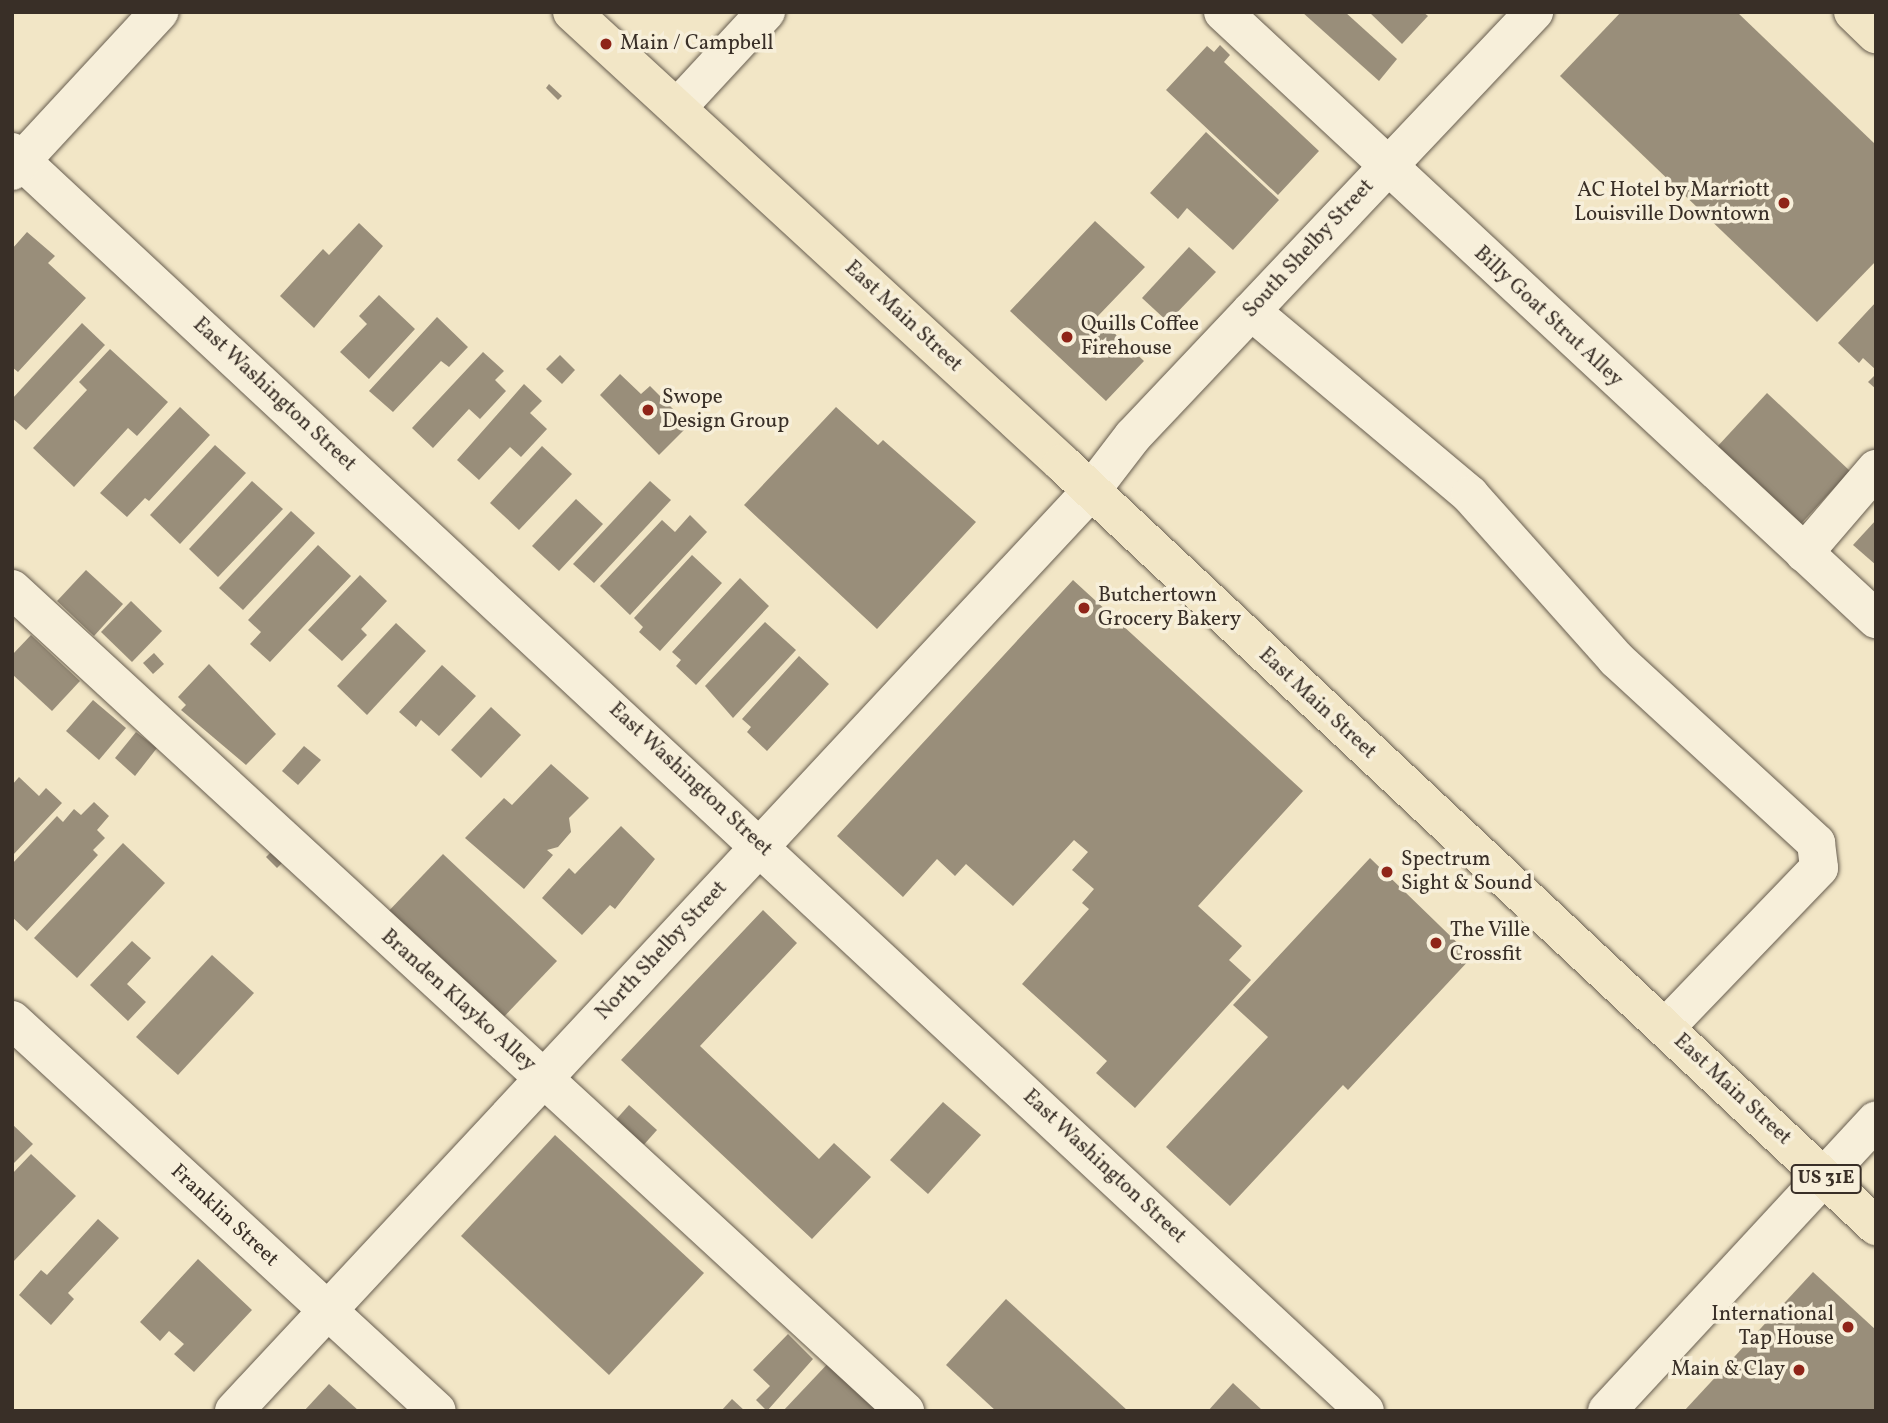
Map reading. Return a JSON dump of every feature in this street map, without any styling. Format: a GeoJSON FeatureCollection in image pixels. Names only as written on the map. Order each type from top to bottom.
{"type":"FeatureCollection","features":[{"type":"Feature","properties":{"kind":"main road","name":"East Main Street"},"geometry":{"type":"LineString","coordinates":[[572,12],[1876,1226]]}},
{"type":"Feature","properties":{"kind":"main road"},"geometry":{"type":"LineString","coordinates":[[1853,12],[1876,34]]}},
{"type":"Feature","properties":{"kind":"street"},"geometry":{"type":"LineString","coordinates":[[15,161],[159,12]]}},
{"type":"Feature","properties":{"kind":"street"},"geometry":{"type":"LineString","coordinates":[[677,108],[766,12]]}},
{"type":"Feature","properties":{"kind":"street","name":"Billy Goat Strut Alley"},"geometry":{"type":"LineString","coordinates":[[1223,12],[1656,411],[1876,619]]}},
{"type":"Feature","properties":{"kind":"street","name":"South Shelby Street"},"geometry":{"type":"LineString","coordinates":[[1090,492],[1133,436],[1534,12]]}},
{"type":"Feature","properties":{"kind":"street","name":"East Washington Street"},"geometry":{"type":"LineString","coordinates":[[15,161],[760,846],[1364,1411]]}},
{"type":"Feature","properties":{"kind":"street"},"geometry":{"type":"LineString","coordinates":[[1251,311],[1470,495],[1616,659],[1816,844],[1819,868],[1665,1028]]}},
{"type":"Feature","properties":{"kind":"street"},"geometry":{"type":"LineString","coordinates":[[1804,553],[1876,469]]}},
{"type":"Feature","properties":{"kind":"street","name":"North Shelby Street"},"geometry":{"type":"LineString","coordinates":[[234,1411],[1090,492]]}},
{"type":"Feature","properties":{"kind":"street","name":"Branden Klayko Alley"},"geometry":{"type":"LineString","coordinates":[[12,589],[905,1411]]}},
{"type":"Feature","properties":{"kind":"street","name":"Franklin Street"},"geometry":{"type":"LineString","coordinates":[[12,1020],[437,1411]]}},
{"type":"Feature","properties":{"kind":"street"},"geometry":{"type":"LineString","coordinates":[[1607,1411],[1876,1121]]}},
{"type":"Feature","properties":{"kind":"building"},"geometry":{"type":"Polygon","coordinates":[[[1302,12],[1345,12],[1397,59],[1379,81],[1302,12]]]}},
{"type":"Feature","properties":{"kind":"building"},"geometry":{"type":"Polygon","coordinates":[[[1369,12],[1423,12],[1428,16],[1402,44],[1369,12]]]}},
{"type":"Feature","properties":{"kind":"building","name":"AC Hotel by Marriott Louisville Downtown"},"geometry":{"type":"Polygon","coordinates":[[[1621,12],[1737,12],[1876,145],[1876,261],[1817,322],[1560,76],[1621,12]]]}},
{"type":"Feature","properties":{"kind":"building"},"geometry":{"type":"Polygon","coordinates":[[[1220,45],[1230,55],[1224,62],[1319,151],[1278,195],[1166,90],[1207,46],[1214,52],[1220,45]]]}},
{"type":"Feature","properties":{"kind":"building"},"geometry":{"type":"Polygon","coordinates":[[[549,84],[562,96],[558,100],[546,88],[549,84]]]}},
{"type":"Feature","properties":{"kind":"building"},"geometry":{"type":"Polygon","coordinates":[[[1206,132],[1279,200],[1233,250],[1187,208],[1178,219],[1150,193],[1206,132]]]}},
{"type":"Feature","properties":{"kind":"building"},"geometry":{"type":"Polygon","coordinates":[[[1095,221],[1145,267],[1097,317],[1144,361],[1106,401],[1010,311],[1095,221]]]}},
{"type":"Feature","properties":{"kind":"building"},"geometry":{"type":"Polygon","coordinates":[[[359,223],[383,246],[314,328],[280,296],[323,249],[329,255],[359,223]]]}},
{"type":"Feature","properties":{"kind":"building"},"geometry":{"type":"Polygon","coordinates":[[[27,232],[55,256],[48,263],[86,298],[18,372],[12,367],[12,249],[27,232]]]}},
{"type":"Feature","properties":{"kind":"building"},"geometry":{"type":"Polygon","coordinates":[[[1189,247],[1216,272],[1168,322],[1142,298],[1189,247]]]}},
{"type":"Feature","properties":{"kind":"building"},"geometry":{"type":"Polygon","coordinates":[[[379,295],[415,329],[369,379],[340,352],[367,324],[359,316],[379,295]]]}},
{"type":"Feature","properties":{"kind":"building"},"geometry":{"type":"Polygon","coordinates":[[[1876,302],[1876,370],[1863,358],[1859,363],[1838,343],[1876,302]]]}},
{"type":"Feature","properties":{"kind":"building"},"geometry":{"type":"Polygon","coordinates":[[[437,317],[468,347],[449,367],[441,361],[393,412],[369,391],[437,317]]]}},
{"type":"Feature","properties":{"kind":"building"},"geometry":{"type":"Polygon","coordinates":[[[82,323],[105,345],[26,430],[12,418],[12,399],[82,323]]]}},
{"type":"Feature","properties":{"kind":"building"},"geometry":{"type":"Polygon","coordinates":[[[110,349],[168,402],[137,436],[128,428],[74,487],[33,448],[87,390],[79,382],[110,349]]]}},
{"type":"Feature","properties":{"kind":"building"},"geometry":{"type":"Polygon","coordinates":[[[483,352],[504,371],[495,380],[506,391],[480,419],[469,409],[433,448],[412,428],[483,352]]]}},
{"type":"Feature","properties":{"kind":"building"},"geometry":{"type":"Polygon","coordinates":[[[560,355],[575,370],[562,384],[546,369],[560,355]]]}},
{"type":"Feature","properties":{"kind":"building"},"geometry":{"type":"Polygon","coordinates":[[[620,374],[641,394],[650,386],[689,425],[659,455],[600,395],[620,374]]]}},
{"type":"Feature","properties":{"kind":"building"},"geometry":{"type":"Polygon","coordinates":[[[1876,374],[1876,389],[1868,382],[1876,374]]]}},
{"type":"Feature","properties":{"kind":"building"},"geometry":{"type":"Polygon","coordinates":[[[524,384],[542,401],[530,413],[547,429],[521,457],[510,447],[479,480],[457,460],[524,384]]]}},
{"type":"Feature","properties":{"kind":"building"},"geometry":{"type":"Polygon","coordinates":[[[1767,393],[1850,471],[1799,526],[1716,448],[1767,393]]]}},
{"type":"Feature","properties":{"kind":"building"},"geometry":{"type":"Polygon","coordinates":[[[180,407],[210,435],[149,501],[145,498],[127,517],[100,493],[180,407]]]}},
{"type":"Feature","properties":{"kind":"building"},"geometry":{"type":"Polygon","coordinates":[[[836,407],[878,445],[883,440],[976,522],[877,629],[744,505],[836,407]]]}},
{"type":"Feature","properties":{"kind":"building"},"geometry":{"type":"Polygon","coordinates":[[[215,445],[246,473],[180,544],[150,515],[215,445]]]}},
{"type":"Feature","properties":{"kind":"building"},"geometry":{"type":"Polygon","coordinates":[[[542,446],[572,474],[519,530],[490,503],[542,446]]]}},
{"type":"Feature","properties":{"kind":"building"},"geometry":{"type":"Polygon","coordinates":[[[252,481],[283,509],[218,577],[189,549],[252,481]]]}},
{"type":"Feature","properties":{"kind":"building"},"geometry":{"type":"Polygon","coordinates":[[[650,481],[671,500],[594,583],[573,564],[650,481]]]}},
{"type":"Feature","properties":{"kind":"building"},"geometry":{"type":"Polygon","coordinates":[[[576,499],[603,524],[559,571],[532,546],[576,499]]]}},
{"type":"Feature","properties":{"kind":"building"},"geometry":{"type":"Polygon","coordinates":[[[291,511],[315,533],[243,610],[219,588],[291,511]]]}},
{"type":"Feature","properties":{"kind":"building"},"geometry":{"type":"Polygon","coordinates":[[[690,515],[707,532],[630,615],[600,586],[662,520],[675,532],[690,515]]]}},
{"type":"Feature","properties":{"kind":"building"},"geometry":{"type":"Polygon","coordinates":[[[1876,520],[1876,565],[1853,545],[1876,520]]]}},
{"type":"Feature","properties":{"kind":"building"},"geometry":{"type":"Polygon","coordinates":[[[318,545],[351,576],[270,662],[250,644],[261,632],[248,620],[318,545]]]}},
{"type":"Feature","properties":{"kind":"building"},"geometry":{"type":"Polygon","coordinates":[[[692,555],[722,583],[660,651],[639,632],[643,627],[634,618],[692,555]]]}},
{"type":"Feature","properties":{"kind":"building"},"geometry":{"type":"Polygon","coordinates":[[[86,570],[123,604],[94,636],[57,601],[86,570]]]}},
{"type":"Feature","properties":{"kind":"building"},"geometry":{"type":"Polygon","coordinates":[[[360,575],[387,601],[361,629],[367,635],[342,661],[308,630],[360,575]]]}},
{"type":"Feature","properties":{"kind":"building"},"geometry":{"type":"Polygon","coordinates":[[[740,578],[769,606],[696,685],[676,666],[681,660],[672,652],[740,578]]]}},
{"type":"Feature","properties":{"kind":"building"},"geometry":{"type":"Polygon","coordinates":[[[1073,580],[1303,791],[1198,906],[1242,946],[1229,960],[1251,980],[1135,1108],[1096,1073],[1107,1061],[1022,984],[1089,909],[1082,903],[1094,889],[1072,870],[1088,852],[1074,840],[1013,906],[966,864],[955,876],[937,859],[903,897],[837,836],[1073,580]]]}},
{"type":"Feature","properties":{"kind":"building"},"geometry":{"type":"Polygon","coordinates":[[[131,601],[162,631],[132,662],[101,632],[131,601]]]}},
{"type":"Feature","properties":{"kind":"building"},"geometry":{"type":"Polygon","coordinates":[[[765,622],[796,650],[733,718],[705,686],[765,622]]]}},
{"type":"Feature","properties":{"kind":"building"},"geometry":{"type":"Polygon","coordinates":[[[396,623],[426,651],[367,715],[337,686],[396,623]]]}},
{"type":"Feature","properties":{"kind":"building"},"geometry":{"type":"Polygon","coordinates":[[[31,635],[80,681],[52,711],[12,674],[12,655],[31,635]]]}},
{"type":"Feature","properties":{"kind":"building"},"geometry":{"type":"Polygon","coordinates":[[[154,653],[164,664],[153,674],[143,663],[154,653]]]}},
{"type":"Feature","properties":{"kind":"building"},"geometry":{"type":"Polygon","coordinates":[[[799,656],[829,684],[767,751],[747,732],[751,727],[742,719],[799,656]]]}},
{"type":"Feature","properties":{"kind":"building"},"geometry":{"type":"Polygon","coordinates":[[[209,664],[276,734],[246,765],[181,710],[186,705],[178,697],[209,664]]]}},
{"type":"Feature","properties":{"kind":"building"},"geometry":{"type":"Polygon","coordinates":[[[442,665],[476,696],[439,736],[421,720],[416,727],[399,712],[442,665]]]}},
{"type":"Feature","properties":{"kind":"building"},"geometry":{"type":"Polygon","coordinates":[[[93,700],[126,728],[99,760],[66,731],[93,700]]]}},
{"type":"Feature","properties":{"kind":"building"},"geometry":{"type":"Polygon","coordinates":[[[491,707],[521,735],[481,778],[451,750],[491,707]]]}},
{"type":"Feature","properties":{"kind":"building"},"geometry":{"type":"Polygon","coordinates":[[[136,732],[157,748],[135,776],[115,758],[136,732]]]}},
{"type":"Feature","properties":{"kind":"building"},"geometry":{"type":"Polygon","coordinates":[[[304,746],[321,760],[298,785],[282,771],[304,746]]]}},
{"type":"Feature","properties":{"kind":"building"},"geometry":{"type":"Polygon","coordinates":[[[551,764],[589,798],[569,818],[571,832],[558,847],[547,850],[553,855],[524,889],[465,838],[504,798],[512,805],[551,764]]]}},
{"type":"Feature","properties":{"kind":"building"},"geometry":{"type":"Polygon","coordinates":[[[19,777],[39,796],[46,788],[62,803],[12,856],[12,785],[19,777]]]}},
{"type":"Feature","properties":{"kind":"building"},"geometry":{"type":"Polygon","coordinates":[[[94,802],[109,816],[97,830],[105,838],[93,850],[98,855],[27,931],[12,917],[12,864],[57,816],[63,822],[74,809],[81,815],[94,802]]]}},
{"type":"Feature","properties":{"kind":"building"},"geometry":{"type":"Polygon","coordinates":[[[621,826],[655,859],[615,909],[610,905],[582,935],[542,898],[569,868],[575,874],[621,826]]]}},
{"type":"Feature","properties":{"kind":"building"},"geometry":{"type":"Polygon","coordinates":[[[123,843],[165,883],[77,978],[34,938],[123,843]]]}},
{"type":"Feature","properties":{"kind":"building"},"geometry":{"type":"Polygon","coordinates":[[[273,850],[284,861],[277,868],[266,857],[273,850]]]}},
{"type":"Feature","properties":{"kind":"building"},"geometry":{"type":"Polygon","coordinates":[[[443,854],[557,961],[498,1023],[384,916],[443,854]]]}},
{"type":"Feature","properties":{"kind":"building"},"geometry":{"type":"Polygon","coordinates":[[[1370,858],[1472,957],[1348,1090],[1343,1085],[1230,1206],[1166,1147],[1268,1037],[1233,1005],[1370,858]]]}},
{"type":"Feature","properties":{"kind":"building"},"geometry":{"type":"Polygon","coordinates":[[[763,910],[797,943],[700,1046],[819,1159],[834,1143],[871,1177],[812,1239],[621,1060],[763,910]]]}},
{"type":"Feature","properties":{"kind":"building"},"geometry":{"type":"Polygon","coordinates":[[[132,941],[151,958],[127,984],[146,1002],[128,1021],[90,985],[132,941]]]}},
{"type":"Feature","properties":{"kind":"building"},"geometry":{"type":"Polygon","coordinates":[[[212,955],[254,993],[178,1075],[136,1037],[212,955]]]}},
{"type":"Feature","properties":{"kind":"building"},"geometry":{"type":"Polygon","coordinates":[[[943,1102],[981,1135],[928,1194],[890,1160],[943,1102]]]}},
{"type":"Feature","properties":{"kind":"building"},"geometry":{"type":"Polygon","coordinates":[[[629,1105],[657,1130],[640,1149],[613,1123],[629,1105]]]}},
{"type":"Feature","properties":{"kind":"building"},"geometry":{"type":"Polygon","coordinates":[[[12,1124],[33,1144],[12,1165],[12,1124]]]}},
{"type":"Feature","properties":{"kind":"building"},"geometry":{"type":"Polygon","coordinates":[[[555,1135],[704,1273],[609,1375],[461,1236],[555,1135]]]}},
{"type":"Feature","properties":{"kind":"building"},"geometry":{"type":"Polygon","coordinates":[[[31,1154],[76,1196],[12,1263],[12,1174],[31,1154]]]}},
{"type":"Feature","properties":{"kind":"building"},"geometry":{"type":"Polygon","coordinates":[[[98,1219],[119,1238],[68,1293],[74,1299],[51,1325],[19,1295],[41,1270],[47,1275],[98,1219]]]}},
{"type":"Feature","properties":{"kind":"building"},"geometry":{"type":"Polygon","coordinates":[[[198,1259],[252,1310],[194,1372],[174,1354],[184,1344],[169,1331],[160,1341],[140,1322],[198,1259]]]}},
{"type":"Feature","properties":{"kind":"building","name":"Main & Clay"},"geometry":{"type":"Polygon","coordinates":[[[1813,1272],[1876,1330],[1876,1411],[1684,1411],[1813,1272]]]}},
{"type":"Feature","properties":{"kind":"building"},"geometry":{"type":"Polygon","coordinates":[[[1006,1299],[1128,1411],[996,1411],[946,1365],[1006,1299]]]}},
{"type":"Feature","properties":{"kind":"building"},"geometry":{"type":"Polygon","coordinates":[[[788,1334],[813,1359],[767,1411],[756,1400],[770,1386],[753,1370],[788,1334]]]}},
{"type":"Feature","properties":{"kind":"building"},"geometry":{"type":"Polygon","coordinates":[[[834,1357],[891,1411],[783,1411],[834,1357]]]}},
{"type":"Feature","properties":{"kind":"building"},"geometry":{"type":"Polygon","coordinates":[[[1233,1383],[1263,1411],[1208,1411],[1233,1383]]]}},
{"type":"Feature","properties":{"kind":"building"},"geometry":{"type":"Polygon","coordinates":[[[329,1384],[359,1411],[304,1411],[329,1384]]]}},
{"type":"Feature","properties":{"kind":"building"},"geometry":{"type":"Polygon","coordinates":[[[732,1399],[745,1411],[721,1411],[732,1399]]]}},
{"type":"Feature","properties":{"kind":"place","name":"Main / Campbell"},"geometry":{"type":"Point","coordinates":[606,44]}},
{"type":"Feature","properties":{"kind":"place","name":"AC Hotel by Marriott Louisville Downtown"},"geometry":{"type":"Point","coordinates":[1784,203]}},
{"type":"Feature","properties":{"kind":"place","name":"Quills Coffee Firehouse"},"geometry":{"type":"Point","coordinates":[1067,337]}},
{"type":"Feature","properties":{"kind":"place","name":"Swope Design Group"},"geometry":{"type":"Point","coordinates":[648,410]}},
{"type":"Feature","properties":{"kind":"place","name":"Butchertown Grocery Bakery"},"geometry":{"type":"Point","coordinates":[1084,608]}},
{"type":"Feature","properties":{"kind":"place","name":"Spectrum Sight & Sound"},"geometry":{"type":"Point","coordinates":[1387,872]}},
{"type":"Feature","properties":{"kind":"place","name":"The Ville Crossfit"},"geometry":{"type":"Point","coordinates":[1436,943]}},
{"type":"Feature","properties":{"kind":"place","name":"International Tap House"},"geometry":{"type":"Point","coordinates":[1848,1327]}},
{"type":"Feature","properties":{"kind":"place","name":"Main & Clay"},"geometry":{"type":"Point","coordinates":[1799,1370]}}]}
